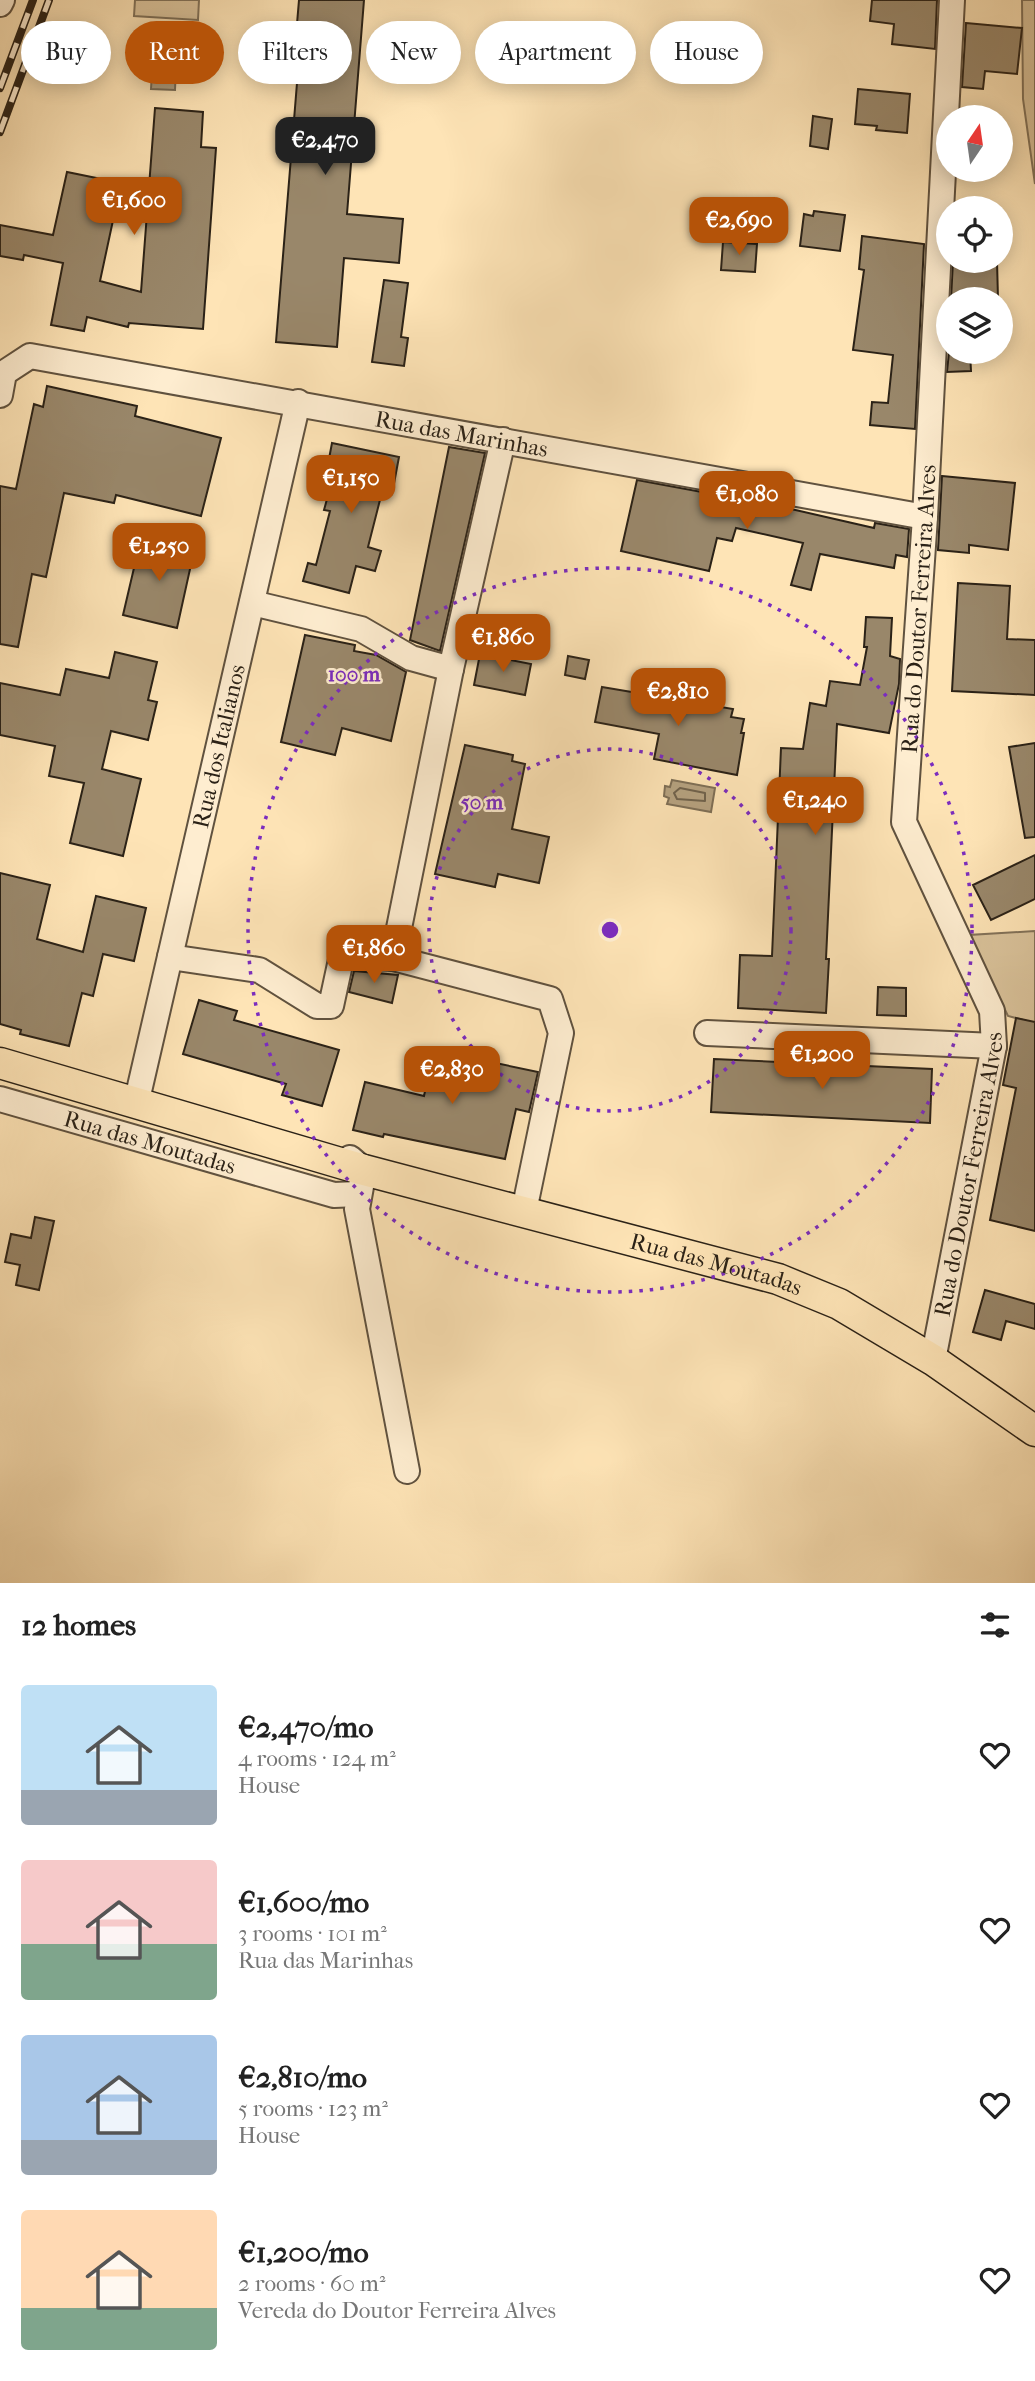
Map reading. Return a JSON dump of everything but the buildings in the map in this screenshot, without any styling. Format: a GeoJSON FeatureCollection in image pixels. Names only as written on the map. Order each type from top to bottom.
{"type":"FeatureCollection","features":[{"type":"Feature","properties":{"kind":"main road","name":"Rua das Moutadas"},"geometry":{"type":"LineString","coordinates":[[0,1063],[361,1182],[524,1211],[778,1279],[839,1304],[933,1360],[1035,1431]]}},
{"type":"Feature","properties":{"kind":"street","name":"Rua do Doutor Ferreira Alves"},"geometry":{"type":"LineString","coordinates":[[933,1360],[994,1046],[992,1012],[904,822],[925,517],[952,0]]}},
{"type":"Feature","properties":{"kind":"street","name":"Rua das Marinhas"},"geometry":{"type":"LineString","coordinates":[[2,384],[30,356],[298,402],[925,517]]}},
{"type":"Feature","properties":{"kind":"street","name":"Rua dos Italianos"},"geometry":{"type":"LineString","coordinates":[[139,1091],[298,402]]}},
{"type":"Feature","properties":{"kind":"street"},"geometry":{"type":"LineString","coordinates":[[393,958],[451,669],[503,440]]}},
{"type":"Feature","properties":{"kind":"street"},"geometry":{"type":"LineString","coordinates":[[252,603],[361,629],[411,658],[451,669]]}},
{"type":"Feature","properties":{"kind":"street"},"geometry":{"type":"LineString","coordinates":[[170,957],[259,970],[317,1006],[331,1006],[342,956],[393,958],[550,999],[561,1033],[524,1211]]}},
{"type":"Feature","properties":{"kind":"street"},"geometry":{"type":"LineString","coordinates":[[707,1033],[994,1046]]}},
{"type":"Feature","properties":{"kind":"street","name":"Rua das Moutadas"},"geometry":{"type":"LineString","coordinates":[[0,1050],[343,1152],[361,1182],[334,1195],[0,1099]]}},
{"type":"Feature","properties":{"kind":"street"},"geometry":{"type":"LineString","coordinates":[[361,1182],[357,1209],[407,1471]]}},
{"type":"Feature","properties":{"kind":"shaded area"},"geometry":{"type":"Polygon","coordinates":[[[135,0],[199,0],[198,20],[134,16],[135,0]]]}},
{"type":"Feature","properties":{"kind":"shaded area"},"geometry":{"type":"Polygon","coordinates":[[[1022,0],[1035,0],[1035,184],[1023,99],[1022,0]]]}},
{"type":"Feature","properties":{"kind":"shaded area"},"geometry":{"type":"Polygon","coordinates":[[[1035,931],[1035,1023],[1008,1016],[969,935],[1035,931]]]}},
{"type":"Feature","properties":{"kind":"water"},"geometry":{"type":"Polygon","coordinates":[[[151,84],[175,84],[175,90],[151,89],[151,84]]]}},
{"type":"Feature","properties":{"kind":"water"},"geometry":{"type":"Polygon","coordinates":[[[672,780],[715,788],[711,812],[667,804],[669,798],[664,796],[665,786],[670,787],[672,780]]]}},
{"type":"Feature","properties":{"kind":"railway"},"geometry":{"type":"LineString","coordinates":[[0,88],[33,0]]}},
{"type":"Feature","properties":{"kind":"railway"},"geometry":{"type":"LineString","coordinates":[[0,132],[49,0]]}}]}
